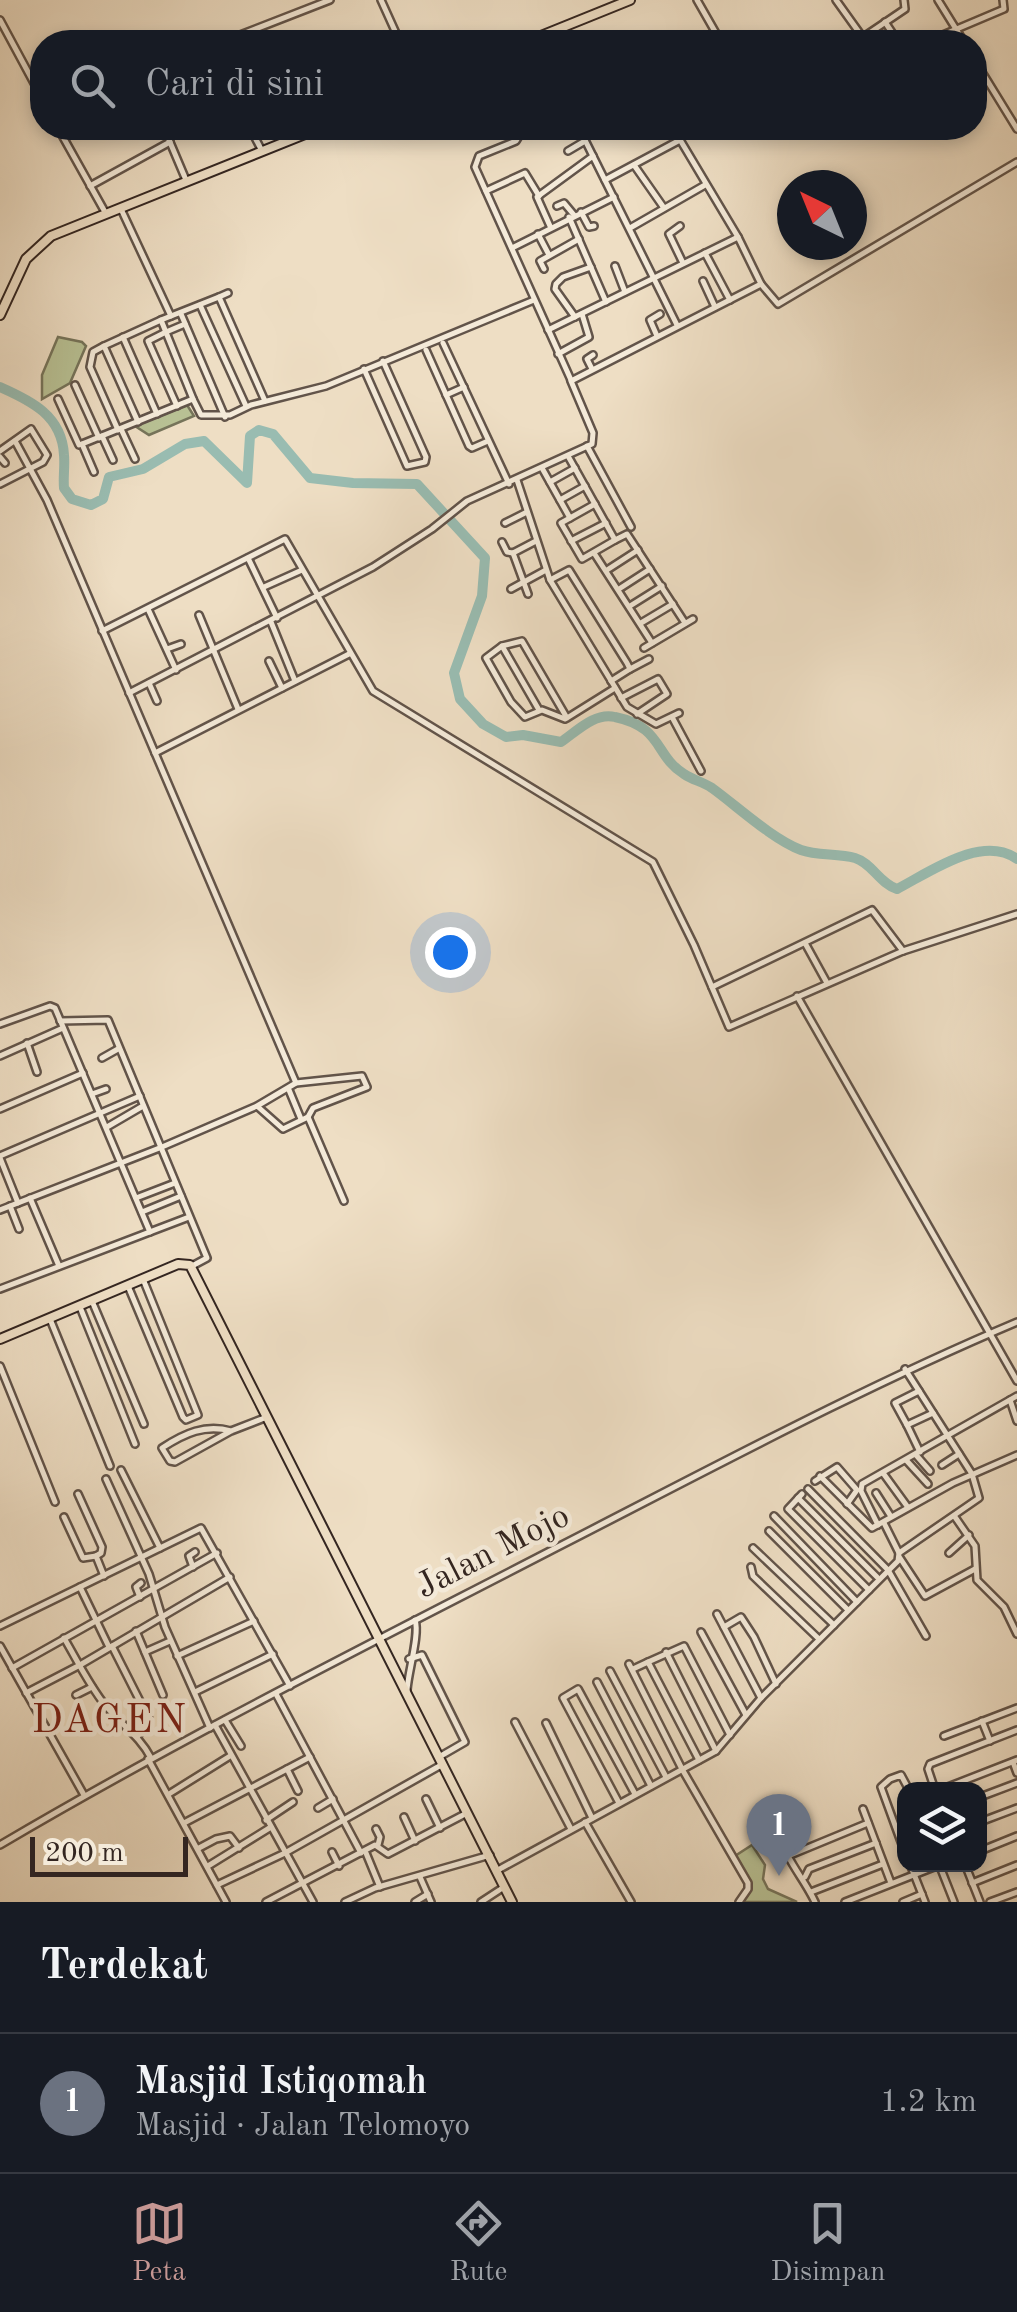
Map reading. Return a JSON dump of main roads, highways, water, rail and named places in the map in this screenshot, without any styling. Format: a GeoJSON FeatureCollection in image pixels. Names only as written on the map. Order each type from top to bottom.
{"type":"FeatureCollection","features":[{"type":"Feature","properties":{"kind":"main road"},"geometry":{"type":"LineString","coordinates":[[563,30],[630,0]]}},
{"type":"Feature","properties":{"kind":"main road"},"geometry":{"type":"LineString","coordinates":[[0,315],[32,250],[51,236],[288,140]]}},
{"type":"Feature","properties":{"kind":"main road"},"geometry":{"type":"LineString","coordinates":[[0,1339],[182,1263],[192,1266],[512,1902]]}},
{"type":"Feature","properties":{"kind":"waterway"},"geometry":{"type":"LineString","coordinates":[[0,387],[34,404],[51,420],[62,441],[64,488],[72,499],[91,505],[103,499],[109,477],[143,469],[185,444],[204,441],[247,483],[250,436],[259,430],[273,434],[310,478],[417,484],[485,558],[482,596],[454,673],[460,699],[483,724],[506,737],[523,735],[561,742],[600,717],[631,722],[650,734],[674,767],[712,788],[778,838],[807,852],[861,861],[897,889],[940,865],[972,853],[1003,852],[1017,859]]}},
{"type":"Feature","properties":{"kind":"place","name":"Masjid Istiqomah"},"geometry":{"type":"Point","coordinates":[779,1876]}},
{"type":"Feature","properties":{"kind":"district","name":"DAGEN"},"geometry":{"type":"Point","coordinates":[110,1722]}}]}
